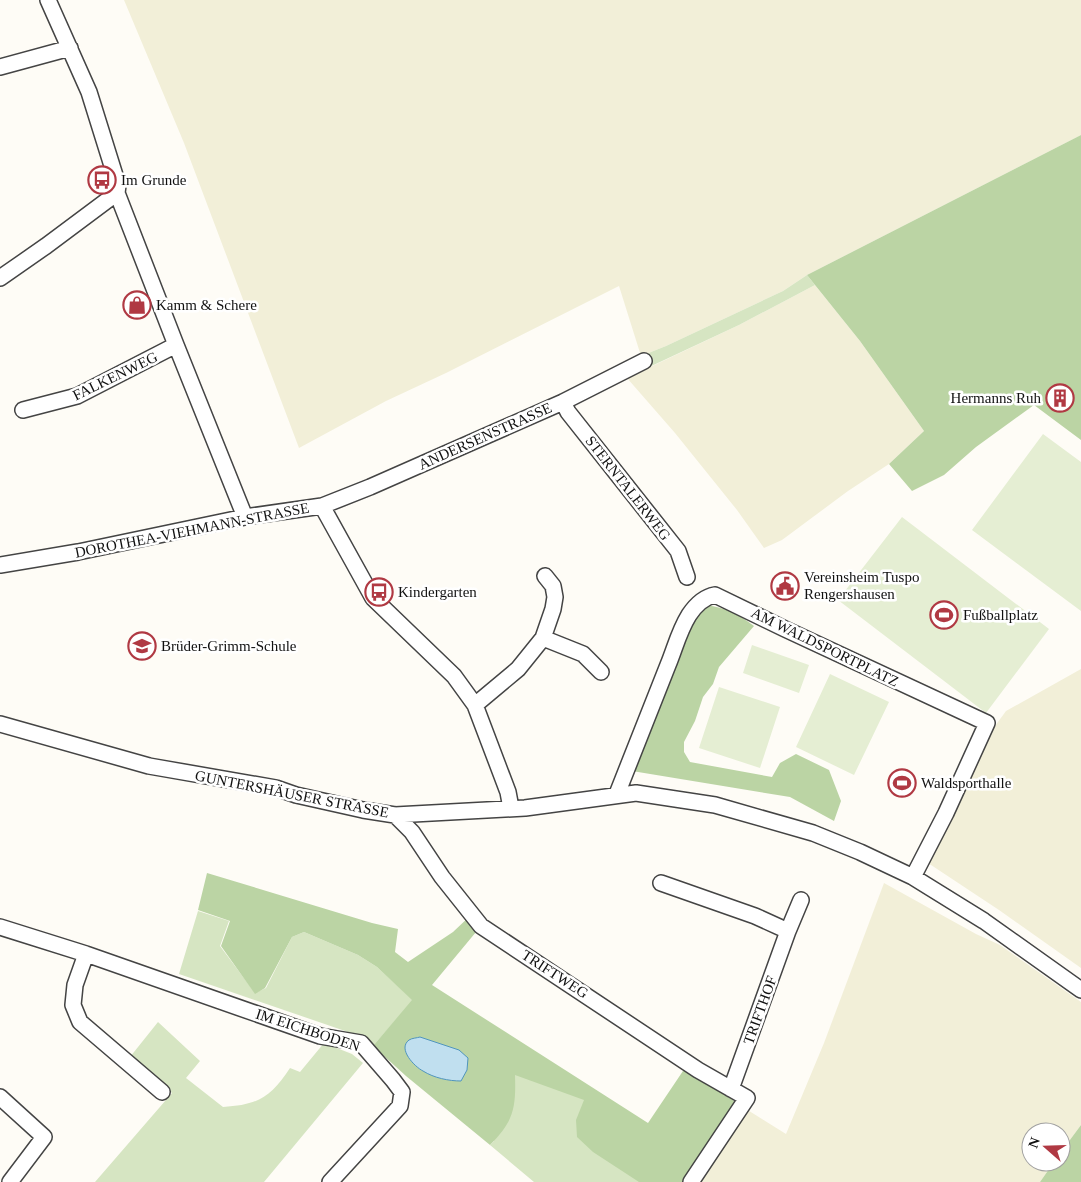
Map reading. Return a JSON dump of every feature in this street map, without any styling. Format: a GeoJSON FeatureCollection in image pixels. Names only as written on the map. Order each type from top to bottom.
{"type":"FeatureCollection","features":[{"type":"Feature","properties":{"kind":"street"},"geometry":{"type":"LineString","coordinates":[[48,0],[89,92],[118,184],[117,193],[245,517]]}},
{"type":"Feature","properties":{"kind":"street"},"geometry":{"type":"LineString","coordinates":[[0,67],[70,48]]}},
{"type":"Feature","properties":{"kind":"street"},"geometry":{"type":"LineString","coordinates":[[0,278],[117,193]]}},
{"type":"Feature","properties":{"kind":"street","name":"FALKENWEG"},"geometry":{"type":"LineString","coordinates":[[23,410],[77,396],[176,346]]}},
{"type":"Feature","properties":{"kind":"street","name":"ANDERSENSTRASSE"},"geometry":{"type":"LineString","coordinates":[[322,506],[370,487],[563,402],[644,361]]}},
{"type":"Feature","properties":{"kind":"street","name":"STERNTALERWEG"},"geometry":{"type":"LineString","coordinates":[[563,402],[568,412],[678,551],[687,578]]}},
{"type":"Feature","properties":{"kind":"street","name":"DOROTHEA-VIEHMANN-STRASSE"},"geometry":{"type":"LineString","coordinates":[[0,565],[88,550],[245,517],[322,506],[373,598],[454,676],[475,705],[508,792],[511,808]]}},
{"type":"Feature","properties":{"kind":"street"},"geometry":{"type":"LineString","coordinates":[[475,705],[518,669],[543,638],[555,597],[553,586],[545,576]]}},
{"type":"Feature","properties":{"kind":"street","name":"AM WALDSPORTPLATZ"},"geometry":{"type":"LineString","coordinates":[[617,794],[680,631],[700,602],[715,595],[987,723],[946,813],[913,876]]}},
{"type":"Feature","properties":{"kind":"street"},"geometry":{"type":"LineString","coordinates":[[543,638],[582,654],[601,672]]}},
{"type":"Feature","properties":{"kind":"street","name":"GUNTERSHÄUSER STRASSE"},"geometry":{"type":"LineString","coordinates":[[0,724],[148,766],[267,786],[324,802],[395,815],[511,808],[636,793],[715,805],[789,826],[860,852],[913,876],[984,921],[1081,990]]}},
{"type":"Feature","properties":{"kind":"street","name":"TRIFTWEG"},"geometry":{"type":"LineString","coordinates":[[395,815],[412,832],[442,877],[480,926],[698,1070],[747,1098],[691,1182]]}},
{"type":"Feature","properties":{"kind":"street"},"geometry":{"type":"LineString","coordinates":[[661,883],[755,916],[788,931]]}},
{"type":"Feature","properties":{"kind":"street","name":"TRIFTHOF"},"geometry":{"type":"LineString","coordinates":[[731,1089],[801,900]]}},
{"type":"Feature","properties":{"kind":"street","name":"IM EICHBODEN"},"geometry":{"type":"LineString","coordinates":[[0,928],[86,954],[320,1036],[360,1043],[402,1092],[400,1106],[330,1182]]}},
{"type":"Feature","properties":{"kind":"street"},"geometry":{"type":"LineString","coordinates":[[86,954],[75,985],[73,1005],[80,1022],[162,1092]]}},
{"type":"Feature","properties":{"kind":"street"},"geometry":{"type":"LineString","coordinates":[[0,1097],[44,1137],[10,1182]]}},
{"type":"Feature","properties":{"kind":"shaded area"},"geometry":{"type":"Polygon","coordinates":[[[124,0],[1081,0],[1081,135],[807,275],[783,291],[666,346],[641,356],[619,286],[386,401],[299,448],[184,143],[124,0]]]}},
{"type":"Feature","properties":{"kind":"shaded area"},"geometry":{"type":"Polygon","coordinates":[[[815,285],[860,341],[924,431],[889,464],[848,491],[782,540],[764,548],[737,510],[675,433],[627,378],[739,325],[815,285]]]}},
{"type":"Feature","properties":{"kind":"shaded area"},"geometry":{"type":"Polygon","coordinates":[[[1081,669],[1081,968],[928,863],[987,737],[1006,711],[1081,669]]]}},
{"type":"Feature","properties":{"kind":"shaded area"},"geometry":{"type":"Polygon","coordinates":[[[884,883],[976,934],[1000,945],[1081,1002],[1081,1125],[1071,1138],[1071,1122],[1021,1122],[1021,1172],[1047,1172],[1040,1182],[699,1182],[746,1109],[786,1134],[824,1043],[884,883]]]}},
{"type":"Feature","properties":{"kind":"green space"},"geometry":{"type":"Polygon","coordinates":[[[1081,135],[1081,440],[1034,405],[976,447],[944,475],[912,491],[889,464],[924,431],[860,341],[807,275],[1081,135]]]}},
{"type":"Feature","properties":{"kind":"green space"},"geometry":{"type":"Polygon","coordinates":[[[807,275],[815,285],[739,325],[645,369],[641,356],[783,291],[807,275]]]}},
{"type":"Feature","properties":{"kind":"green space","name":"Fußballplatz"},"geometry":{"type":"Polygon","coordinates":[[[1043,434],[1081,462],[1081,611],[972,530],[1043,434]]]}},
{"type":"Feature","properties":{"kind":"green space","name":"Fußballplatz"},"geometry":{"type":"Polygon","coordinates":[[[902,517],[1049,629],[986,713],[838,600],[902,517]]]}},
{"type":"Feature","properties":{"kind":"green space"},"geometry":{"type":"Polygon","coordinates":[[[706,605],[731,612],[754,626],[719,667],[713,684],[703,697],[695,721],[684,742],[684,752],[690,762],[772,777],[780,763],[796,754],[829,770],[841,801],[834,821],[790,797],[632,771],[683,639],[706,605]]]}},
{"type":"Feature","properties":{"kind":"green space"},"geometry":{"type":"Polygon","coordinates":[[[752,645],[809,665],[799,693],[743,673],[752,645]]]}},
{"type":"Feature","properties":{"kind":"green space"},"geometry":{"type":"Polygon","coordinates":[[[830,674],[889,702],[854,775],[796,747],[830,674]]]}},
{"type":"Feature","properties":{"kind":"green space"},"geometry":{"type":"Polygon","coordinates":[[[719,687],[780,707],[760,768],[699,748],[719,687]]]}},
{"type":"Feature","properties":{"kind":"green space"},"geometry":{"type":"Polygon","coordinates":[[[207,873],[372,923],[398,929],[395,952],[408,962],[453,932],[471,915],[481,926],[432,985],[648,1123],[685,1068],[737,1103],[683,1182],[639,1182],[593,1152],[577,1137],[576,1120],[584,1100],[515,1075],[515,1096],[512,1113],[504,1129],[490,1145],[406,1076],[373,1046],[412,1000],[377,967],[358,955],[304,932],[292,937],[265,988],[255,994],[221,946],[230,921],[198,910],[207,873]]]}},
{"type":"Feature","properties":{"kind":"green space"},"geometry":{"type":"Polygon","coordinates":[[[198,911],[229,921],[220,946],[255,993],[266,988],[292,937],[304,932],[358,955],[377,967],[413,1000],[373,1046],[348,1032],[179,974],[198,911]]]}},
{"type":"Feature","properties":{"kind":"green space"},"geometry":{"type":"Polygon","coordinates":[[[158,1022],[200,1061],[186,1078],[223,1107],[246,1104],[270,1093],[290,1068],[300,1072],[324,1043],[352,1054],[363,1063],[264,1182],[95,1182],[172,1093],[130,1057],[158,1022]]]}},
{"type":"Feature","properties":{"kind":"green space"},"geometry":{"type":"Polygon","coordinates":[[[498,1030],[648,1126],[676,1182],[534,1182],[490,1145],[494,1141],[498,1030]]]}},
{"type":"Feature","properties":{"kind":"green space"},"geometry":{"type":"Polygon","coordinates":[[[1081,1125],[1081,1182],[1040,1182],[1047,1172],[1071,1172],[1071,1138],[1081,1125]]]}},
{"type":"Feature","properties":{"kind":"water"},"geometry":{"type":"Polygon","coordinates":[[[420,1037],[459,1050],[468,1058],[467,1070],[461,1081],[432,1076],[412,1062],[406,1053],[406,1044],[410,1039],[420,1037]]]}},
{"type":"Feature","properties":{"kind":"place","name":"Im Grunde"},"geometry":{"type":"Point","coordinates":[102,180]}},
{"type":"Feature","properties":{"kind":"place","name":"Kamm & Schere"},"geometry":{"type":"Point","coordinates":[137,305]}},
{"type":"Feature","properties":{"kind":"place","name":"Hermanns Ruh"},"geometry":{"type":"Point","coordinates":[1060,398]}},
{"type":"Feature","properties":{"kind":"place","name":"Vereinsheim Tuspo Rengershausen"},"geometry":{"type":"Point","coordinates":[785,586]}},
{"type":"Feature","properties":{"kind":"place","name":"Kindergarten"},"geometry":{"type":"Point","coordinates":[379,592]}},
{"type":"Feature","properties":{"kind":"place","name":"Fußballplatz"},"geometry":{"type":"Point","coordinates":[944,615]}},
{"type":"Feature","properties":{"kind":"place","name":"Brüder-Grimm-Schule"},"geometry":{"type":"Point","coordinates":[142,646]}},
{"type":"Feature","properties":{"kind":"place","name":"Waldsporthalle"},"geometry":{"type":"Point","coordinates":[902,783]}}]}
